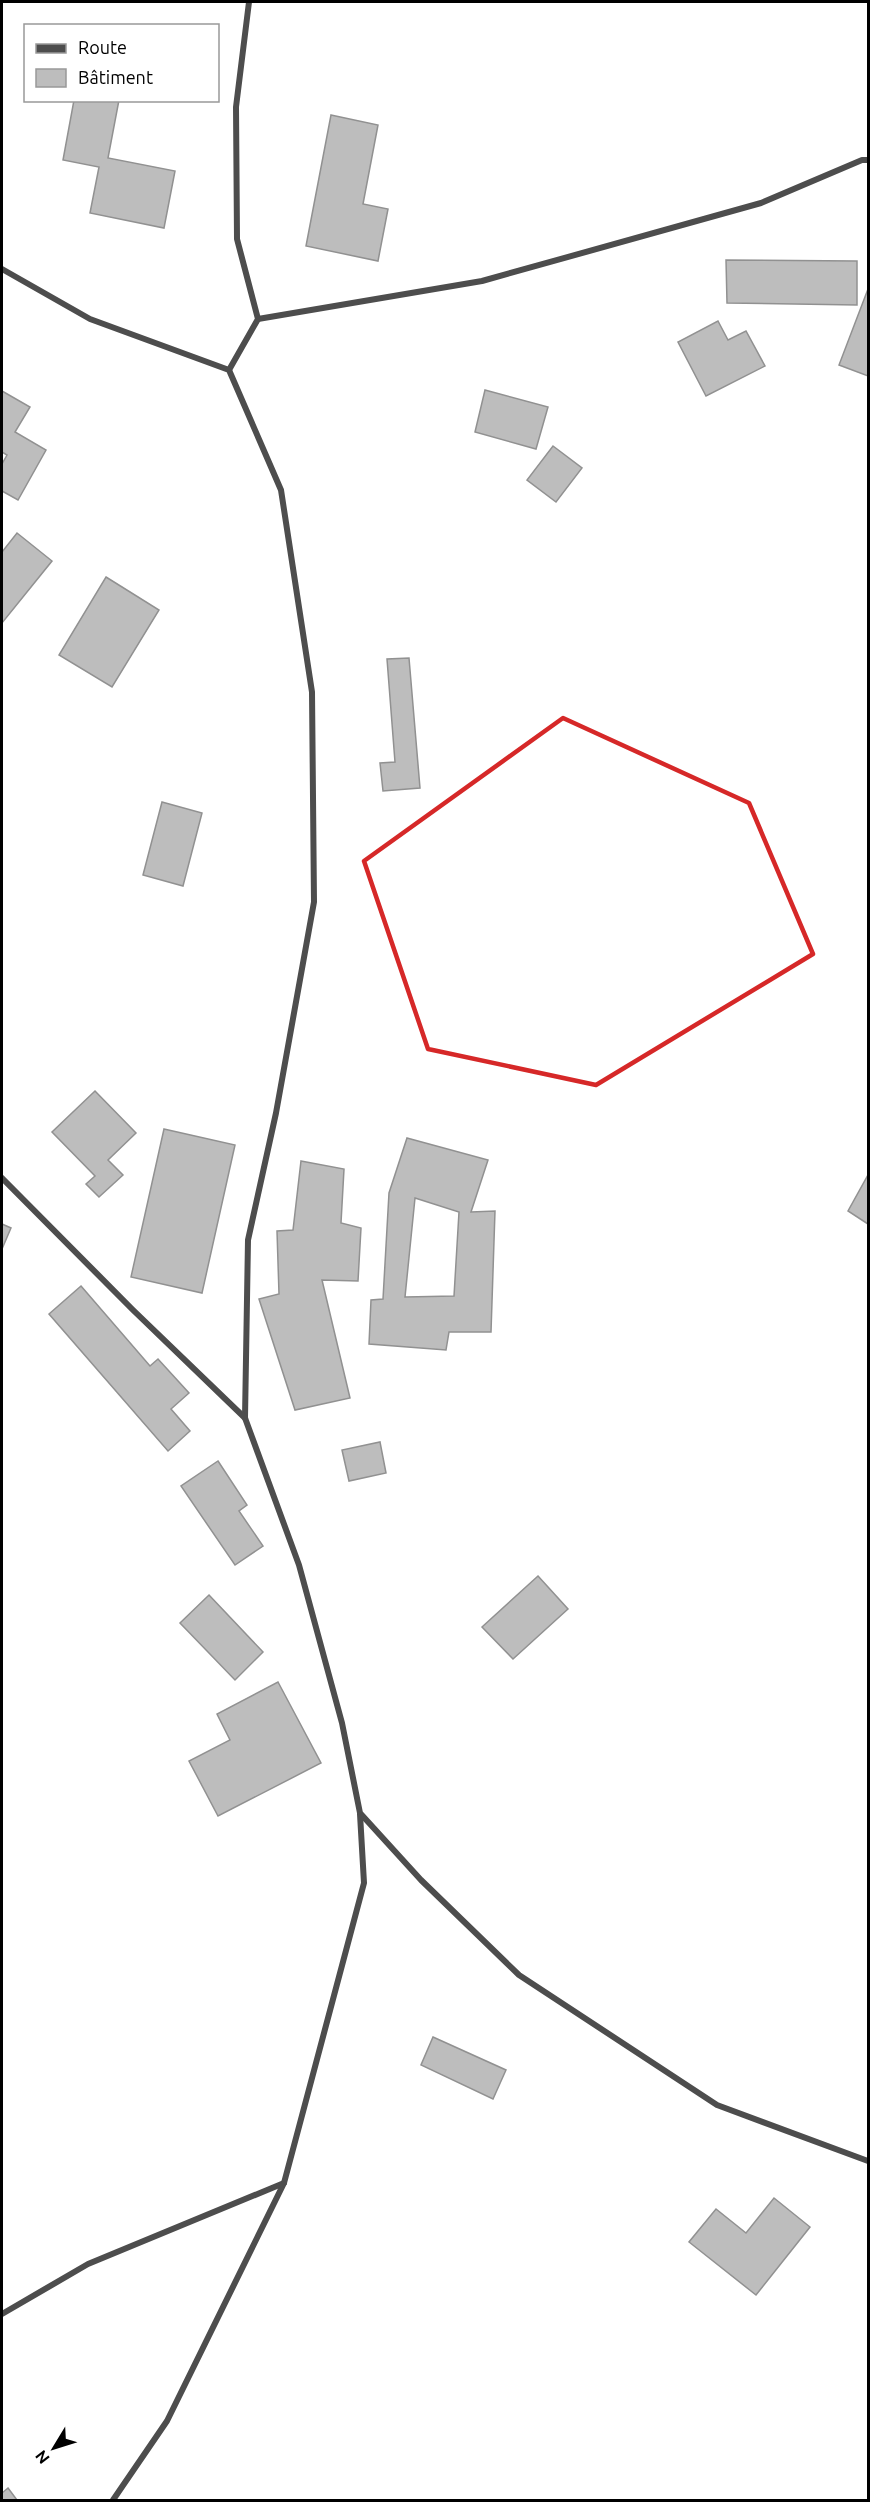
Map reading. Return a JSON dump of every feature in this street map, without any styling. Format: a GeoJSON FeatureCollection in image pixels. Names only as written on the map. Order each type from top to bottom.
{"type":"FeatureCollection","features":[{"type":"Feature","properties":{"kind":"street"},"geometry":{"type":"LineString","coordinates":[[229,370],[258,319],[237,239],[236,107],[249,2]]}},
{"type":"Feature","properties":{"kind":"street"},"geometry":{"type":"LineString","coordinates":[[258,319],[482,281],[760,203],[862,160],[868,160]]}},
{"type":"Feature","properties":{"kind":"street"},"geometry":{"type":"LineString","coordinates":[[2,269],[90,319],[229,370],[281,490],[312,692],[314,902],[276,1113],[248,1240],[245,1418],[299,1565],[342,1723],[360,1813],[364,1883],[285,2183],[167,2421],[113,2500]]}},
{"type":"Feature","properties":{"kind":"street"},"geometry":{"type":"LineString","coordinates":[[2,1178],[133,1310],[245,1418]]}},
{"type":"Feature","properties":{"kind":"street"},"geometry":{"type":"LineString","coordinates":[[360,1813],[421,1880],[519,1975],[717,2105],[868,2161]]}},
{"type":"Feature","properties":{"kind":"street"},"geometry":{"type":"LineString","coordinates":[[2,2314],[88,2264],[285,2183]]}},
{"type":"Feature","properties":{"kind":"highlighted area"},"geometry":{"type":"Polygon","coordinates":[[[563,718],[749,803],[813,954],[596,1085],[428,1049],[364,861],[563,718]]]}},
{"type":"Feature","properties":{"kind":"building"},"geometry":{"type":"Polygon","coordinates":[[[74,102],[119,102],[108,158],[175,171],[164,228],[90,213],[99,167],[63,160],[74,102]]]}},
{"type":"Feature","properties":{"kind":"building"},"geometry":{"type":"Polygon","coordinates":[[[331,115],[378,125],[363,204],[388,209],[378,261],[306,246],[331,115]]]}},
{"type":"Feature","properties":{"kind":"building"},"geometry":{"type":"Polygon","coordinates":[[[726,260],[857,261],[857,305],[727,303],[726,260]]]}},
{"type":"Feature","properties":{"kind":"building"},"geometry":{"type":"Polygon","coordinates":[[[868,289],[868,376],[839,365],[868,289]]]}},
{"type":"Feature","properties":{"kind":"building"},"geometry":{"type":"Polygon","coordinates":[[[718,321],[728,340],[746,331],[765,366],[706,396],[678,342],[718,321]]]}},
{"type":"Feature","properties":{"kind":"building"},"geometry":{"type":"Polygon","coordinates":[[[485,390],[548,407],[536,449],[475,432],[485,390]]]}},
{"type":"Feature","properties":{"kind":"building"},"geometry":{"type":"Polygon","coordinates":[[[2,391],[30,407],[15,432],[46,450],[18,500],[2,491],[2,464],[7,455],[2,452],[2,391]]]}},
{"type":"Feature","properties":{"kind":"building"},"geometry":{"type":"Polygon","coordinates":[[[553,446],[582,468],[556,502],[527,480],[553,446]]]}},
{"type":"Feature","properties":{"kind":"building"},"geometry":{"type":"Polygon","coordinates":[[[17,533],[52,561],[2,623],[2,552],[17,533]]]}},
{"type":"Feature","properties":{"kind":"building"},"geometry":{"type":"Polygon","coordinates":[[[106,577],[159,610],[112,687],[59,655],[106,577]]]}},
{"type":"Feature","properties":{"kind":"building"},"geometry":{"type":"Polygon","coordinates":[[[409,658],[420,788],[383,791],[380,763],[395,762],[387,659],[409,658]]]}},
{"type":"Feature","properties":{"kind":"building"},"geometry":{"type":"Polygon","coordinates":[[[162,802],[202,813],[183,886],[143,875],[162,802]]]}},
{"type":"Feature","properties":{"kind":"building"},"geometry":{"type":"Polygon","coordinates":[[[95,1091],[136,1133],[108,1160],[123,1175],[99,1197],[86,1184],[95,1176],[52,1132],[95,1091]]]}},
{"type":"Feature","properties":{"kind":"building"},"geometry":{"type":"Polygon","coordinates":[[[164,1129],[235,1145],[202,1293],[131,1277],[164,1129]]]}},
{"type":"Feature","properties":{"kind":"building"},"geometry":{"type":"Polygon","coordinates":[[[407,1138],[488,1160],[471,1212],[495,1211],[491,1332],[449,1332],[446,1350],[369,1344],[371,1300],[383,1299],[389,1193],[407,1138]],[[415,1198],[405,1297],[454,1296],[459,1212],[415,1198]]]}},
{"type":"Feature","properties":{"kind":"building"},"geometry":{"type":"Polygon","coordinates":[[[301,1161],[344,1169],[341,1223],[361,1228],[358,1281],[322,1280],[350,1398],[295,1410],[259,1299],[279,1294],[277,1231],[293,1230],[301,1161]]]}},
{"type":"Feature","properties":{"kind":"building"},"geometry":{"type":"Polygon","coordinates":[[[868,1175],[868,1224],[848,1211],[868,1175]]]}},
{"type":"Feature","properties":{"kind":"building"},"geometry":{"type":"Polygon","coordinates":[[[2,1224],[11,1228],[2,1249],[2,1224]]]}},
{"type":"Feature","properties":{"kind":"building"},"geometry":{"type":"Polygon","coordinates":[[[81,1286],[150,1366],[158,1359],[189,1393],[171,1409],[190,1431],[168,1451],[49,1314],[81,1286]]]}},
{"type":"Feature","properties":{"kind":"building"},"geometry":{"type":"Polygon","coordinates":[[[380,1442],[386,1473],[349,1481],[342,1450],[380,1442]]]}},
{"type":"Feature","properties":{"kind":"building"},"geometry":{"type":"Polygon","coordinates":[[[218,1461],[247,1505],[239,1511],[263,1546],[235,1565],[181,1486],[218,1461]]]}},
{"type":"Feature","properties":{"kind":"building"},"geometry":{"type":"Polygon","coordinates":[[[538,1576],[568,1609],[513,1659],[482,1627],[538,1576]]]}},
{"type":"Feature","properties":{"kind":"building"},"geometry":{"type":"Polygon","coordinates":[[[209,1595],[263,1652],[235,1680],[180,1623],[209,1595]]]}},
{"type":"Feature","properties":{"kind":"building"},"geometry":{"type":"Polygon","coordinates":[[[278,1682],[321,1763],[218,1816],[189,1761],[230,1740],[217,1714],[278,1682]]]}},
{"type":"Feature","properties":{"kind":"building"},"geometry":{"type":"Polygon","coordinates":[[[433,2037],[506,2070],[493,2099],[421,2065],[433,2037]]]}},
{"type":"Feature","properties":{"kind":"building"},"geometry":{"type":"Polygon","coordinates":[[[774,2198],[810,2227],[756,2295],[689,2242],[716,2209],[746,2233],[774,2198]]]}},
{"type":"Feature","properties":{"kind":"building"},"geometry":{"type":"Polygon","coordinates":[[[8,2488],[17,2500],[2,2500],[2,2493],[8,2488]]]}}]}
